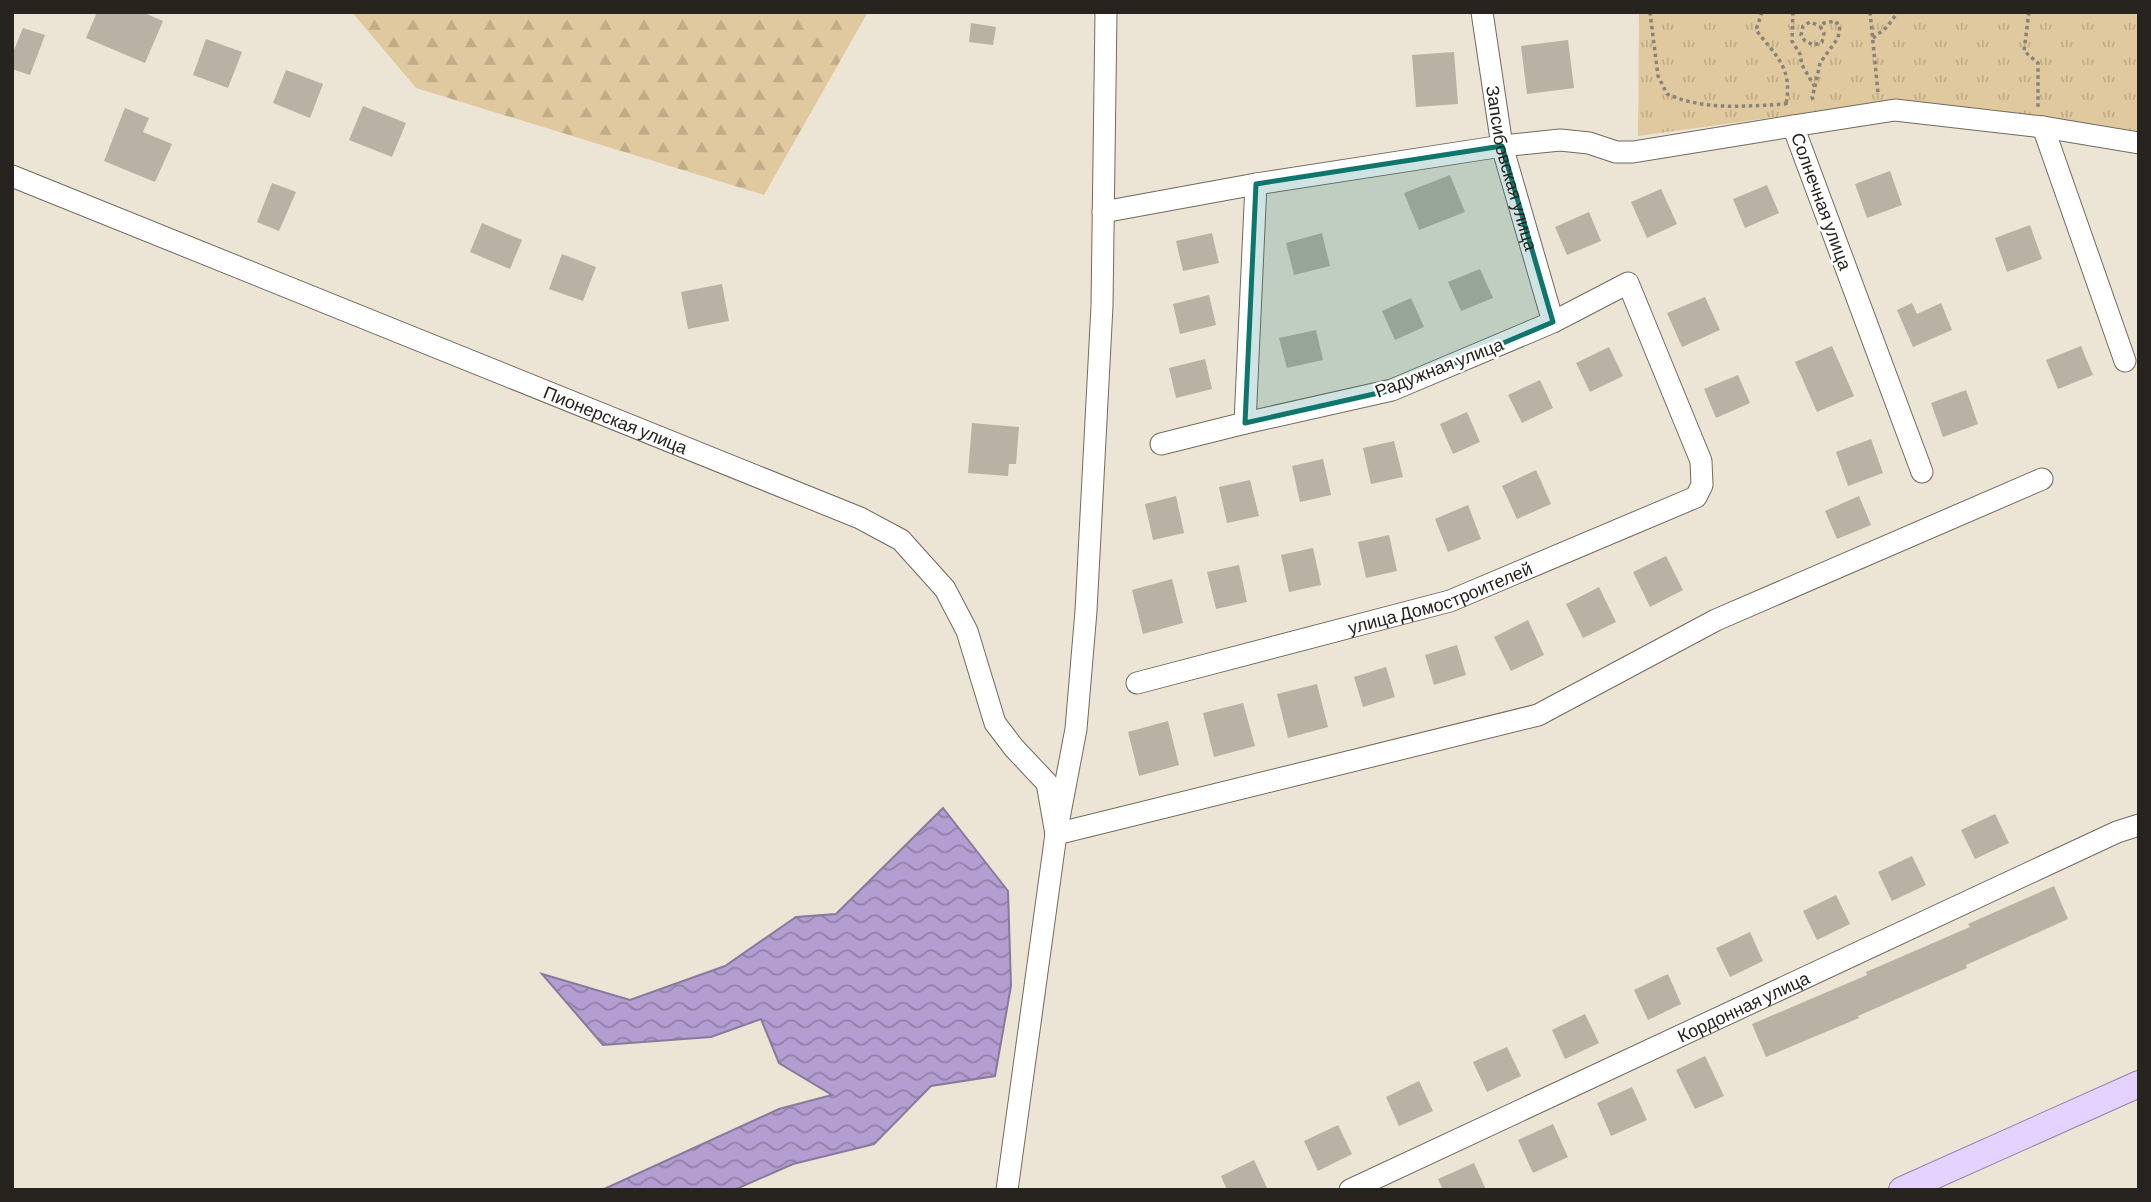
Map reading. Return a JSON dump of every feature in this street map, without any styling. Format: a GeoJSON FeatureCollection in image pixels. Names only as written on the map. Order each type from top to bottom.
{"type":"FeatureCollection","features":[{"type":"Feature","properties":{"kind":"main road"},"geometry":{"type":"LineString","coordinates":[[1902,1190],[2139,1084]]}},
{"type":"Feature","properties":{"kind":"street"},"geometry":{"type":"LineString","coordinates":[[1007,1190],[1056,834],[1076,729],[1086,611],[1102,306],[1107,12]]}},
{"type":"Feature","properties":{"kind":"street","name":"Запсибовская улица"},"geometry":{"type":"LineString","coordinates":[[1482,12],[1502,146],[1553,322]]}},
{"type":"Feature","properties":{"kind":"street","name":"Солнечная улица"},"geometry":{"type":"LineString","coordinates":[[1922,472],[1793,125],[1895,110],[2036,126],[2139,143]]}},
{"type":"Feature","properties":{"kind":"street"},"geometry":{"type":"LineString","coordinates":[[1103,212],[1256,184],[1502,146],[1560,140],[1589,143],[1616,152],[1633,152],[1793,125]]}},
{"type":"Feature","properties":{"kind":"street"},"geometry":{"type":"LineString","coordinates":[[2036,126],[2125,361]]}},
{"type":"Feature","properties":{"kind":"street","name":"Пионерская улица"},"geometry":{"type":"LineString","coordinates":[[12,176],[860,518],[901,540],[945,589],[967,631],[995,723],[1047,783],[1056,834]]}},
{"type":"Feature","properties":{"kind":"street"},"geometry":{"type":"LineString","coordinates":[[1245,423],[1256,184]]}},
{"type":"Feature","properties":{"kind":"street","name":"Радужная улица"},"geometry":{"type":"LineString","coordinates":[[1161,444],[1392,390],[1553,322],[1628,283],[1701,461]]}},
{"type":"Feature","properties":{"kind":"street","name":"улица Домостроителей"},"geometry":{"type":"LineString","coordinates":[[1137,683],[1450,601],[1696,497],[1702,485],[1701,461]]}},
{"type":"Feature","properties":{"kind":"street"},"geometry":{"type":"LineString","coordinates":[[1056,834],[1538,715],[1716,620],[2042,479]]}},
{"type":"Feature","properties":{"kind":"street","name":"Кордонная улица"},"geometry":{"type":"LineString","coordinates":[[1350,1190],[2056,860],[2139,825]]}},
{"type":"Feature","properties":{"kind":"path"},"geometry":{"type":"LineString","coordinates":[[1650,12],[1658,76],[1667,94],[1682,101],[1716,106],[1786,104]]}},
{"type":"Feature","properties":{"kind":"path"},"geometry":{"type":"LineString","coordinates":[[1762,12],[1756,30],[1784,66],[1790,87],[1786,104],[1793,125]]}},
{"type":"Feature","properties":{"kind":"path"},"geometry":{"type":"LineString","coordinates":[[1793,12],[1792,41],[1815,87]]}},
{"type":"Feature","properties":{"kind":"path"},"geometry":{"type":"LineString","coordinates":[[1870,12],[1880,112]]}},
{"type":"Feature","properties":{"kind":"path"},"geometry":{"type":"LineString","coordinates":[[1873,38],[1898,12]]}},
{"type":"Feature","properties":{"kind":"path"},"geometry":{"type":"LineString","coordinates":[[2029,12],[2024,51],[2038,63],[2040,105],[2036,126]]}},
{"type":"Feature","properties":{"kind":"path"},"geometry":{"type":"LineString","coordinates":[[1820,26],[1835,21],[1840,26],[1838,38],[1820,63],[1812,97],[1820,121]]}},
{"type":"Feature","properties":{"kind":"path"},"geometry":{"type":"LineString","coordinates":[[1822,42],[1814,45],[1805,41],[1801,35],[1803,26],[1810,22],[1820,26],[1824,33],[1822,42],[1828,51]]}},
{"type":"Feature","properties":{"kind":"highlighted area"},"geometry":{"type":"Polygon","coordinates":[[[1502,146],[1553,322],[1392,390],[1245,423],[1256,184],[1502,146]]]}},
{"type":"Feature","properties":{"kind":"green space"},"geometry":{"type":"Polygon","coordinates":[[[352,12],[868,12],[764,195],[416,88],[352,12]]]}},
{"type":"Feature","properties":{"kind":"green space"},"geometry":{"type":"Polygon","coordinates":[[[1639,12],[2139,12],[2139,131],[1954,106],[1894,101],[1638,136],[1639,12]]]}},
{"type":"Feature","properties":{"kind":"water"},"geometry":{"type":"Polygon","coordinates":[[[943,808],[1008,891],[1011,986],[995,1076],[931,1086],[874,1144],[793,1164],[734,1190],[602,1190],[779,1109],[832,1095],[779,1063],[761,1019],[711,1037],[603,1045],[542,974],[630,1000],[725,966],[796,917],[836,914],[943,808]]]}},
{"type":"Feature","properties":{"kind":"building"},"geometry":{"type":"Polygon","coordinates":[[[97,12],[142,12],[163,21],[145,63],[86,38],[97,12]]]}},
{"type":"Feature","properties":{"kind":"building"},"geometry":{"type":"Polygon","coordinates":[[[971,23],[996,27],[993,45],[969,42],[971,23]]]}},
{"type":"Feature","properties":{"kind":"building"},"geometry":{"type":"Polygon","coordinates":[[[23,28],[45,35],[30,75],[12,69],[12,55],[23,28]]]}},
{"type":"Feature","properties":{"kind":"building"},"geometry":{"type":"Polygon","coordinates":[[[206,39],[242,52],[228,88],[193,75],[206,39]]]}},
{"type":"Feature","properties":{"kind":"building"},"geometry":{"type":"Polygon","coordinates":[[[1568,40],[1574,88],[1527,94],[1521,46],[1568,40]]]}},
{"type":"Feature","properties":{"kind":"building"},"geometry":{"type":"Polygon","coordinates":[[[1454,52],[1458,104],[1416,107],[1412,55],[1454,52]]]}},
{"type":"Feature","properties":{"kind":"building"},"geometry":{"type":"Polygon","coordinates":[[[286,70],[323,84],[310,118],[273,103],[286,70]]]}},
{"type":"Feature","properties":{"kind":"building"},"geometry":{"type":"Polygon","coordinates":[[[363,106],[406,123],[392,157],[349,140],[363,106]]]}},
{"type":"Feature","properties":{"kind":"building"},"geometry":{"type":"Polygon","coordinates":[[[125,108],[149,118],[143,132],[172,144],[155,182],[104,161],[125,108]]]}},
{"type":"Feature","properties":{"kind":"building"},"geometry":{"type":"Polygon","coordinates":[[[1890,171],[1902,205],[1867,218],[1855,184],[1890,171]]]}},
{"type":"Feature","properties":{"kind":"building"},"geometry":{"type":"Polygon","coordinates":[[[1450,175],[1465,212],[1419,230],[1404,193],[1450,175]]]}},
{"type":"Feature","properties":{"kind":"building"},"geometry":{"type":"Polygon","coordinates":[[[272,183],[296,192],[279,231],[257,222],[272,183]]]}},
{"type":"Feature","properties":{"kind":"building"},"geometry":{"type":"Polygon","coordinates":[[[1767,185],[1779,213],[1745,228],[1733,199],[1767,185]]]}},
{"type":"Feature","properties":{"kind":"building"},"geometry":{"type":"Polygon","coordinates":[[[1661,189],[1677,224],[1647,238],[1631,202],[1661,189]]]}},
{"type":"Feature","properties":{"kind":"building"},"geometry":{"type":"Polygon","coordinates":[[[1589,212],[1601,241],[1567,255],[1555,227],[1589,212]]]}},
{"type":"Feature","properties":{"kind":"building"},"geometry":{"type":"Polygon","coordinates":[[[482,223],[522,240],[510,269],[470,252],[482,223]]]}},
{"type":"Feature","properties":{"kind":"building"},"geometry":{"type":"Polygon","coordinates":[[[2030,225],[2042,259],[2007,272],[1995,238],[2030,225]]]}},
{"type":"Feature","properties":{"kind":"building"},"geometry":{"type":"Polygon","coordinates":[[[1212,233],[1219,263],[1183,271],[1176,241],[1212,233]]]}},
{"type":"Feature","properties":{"kind":"building"},"geometry":{"type":"Polygon","coordinates":[[[1322,233],[1330,266],[1294,275],[1286,243],[1322,233]]]}},
{"type":"Feature","properties":{"kind":"building"},"geometry":{"type":"Polygon","coordinates":[[[562,254],[596,267],[583,301],[549,289],[562,254]]]}},
{"type":"Feature","properties":{"kind":"building"},"geometry":{"type":"Polygon","coordinates":[[[1480,269],[1493,298],[1461,311],[1448,282],[1480,269]]]}},
{"type":"Feature","properties":{"kind":"building"},"geometry":{"type":"Polygon","coordinates":[[[722,284],[729,321],[688,329],[681,292],[722,284]]]}},
{"type":"Feature","properties":{"kind":"building"},"geometry":{"type":"Polygon","coordinates":[[[1209,295],[1216,325],[1180,334],[1173,304],[1209,295]]]}},
{"type":"Feature","properties":{"kind":"building"},"geometry":{"type":"Polygon","coordinates":[[[1705,297],[1720,330],[1682,347],[1667,313],[1705,297]]]}},
{"type":"Feature","properties":{"kind":"building"},"geometry":{"type":"Polygon","coordinates":[[[1411,298],[1424,327],[1395,340],[1382,311],[1411,298]]]}},
{"type":"Feature","properties":{"kind":"building"},"geometry":{"type":"Polygon","coordinates":[[[1912,303],[1917,314],[1941,303],[1952,330],[1913,347],[1897,310],[1912,303]]]}},
{"type":"Feature","properties":{"kind":"building"},"geometry":{"type":"Polygon","coordinates":[[[1316,330],[1323,360],[1287,368],[1279,338],[1316,330]]]}},
{"type":"Feature","properties":{"kind":"building"},"geometry":{"type":"Polygon","coordinates":[[[1832,346],[1854,396],[1817,412],[1795,362],[1832,346]]]}},
{"type":"Feature","properties":{"kind":"building"},"geometry":{"type":"Polygon","coordinates":[[[2081,346],[2093,375],[2058,389],[2046,360],[2081,346]]]}},
{"type":"Feature","properties":{"kind":"building"},"geometry":{"type":"Polygon","coordinates":[[[1609,347],[1623,376],[1590,392],[1576,363],[1609,347]]]}},
{"type":"Feature","properties":{"kind":"building"},"geometry":{"type":"Polygon","coordinates":[[[1205,359],[1212,389],[1176,398],[1169,368],[1205,359]]]}},
{"type":"Feature","properties":{"kind":"building"},"geometry":{"type":"Polygon","coordinates":[[[1738,375],[1750,403],[1716,418],[1704,389],[1738,375]]]}},
{"type":"Feature","properties":{"kind":"building"},"geometry":{"type":"Polygon","coordinates":[[[1540,380],[1553,408],[1522,423],[1508,395],[1540,380]]]}},
{"type":"Feature","properties":{"kind":"building"},"geometry":{"type":"Polygon","coordinates":[[[1966,390],[1978,424],[1943,437],[1931,403],[1966,390]]]}},
{"type":"Feature","properties":{"kind":"building"},"geometry":{"type":"Polygon","coordinates":[[[1467,412],[1480,442],[1453,454],[1440,424],[1467,412]]]}},
{"type":"Feature","properties":{"kind":"building"},"geometry":{"type":"Polygon","coordinates":[[[972,423],[1019,427],[1016,464],[1009,464],[1008,476],[968,473],[972,423]]]}},
{"type":"Feature","properties":{"kind":"building"},"geometry":{"type":"Polygon","coordinates":[[[1871,439],[1883,473],[1848,486],[1836,452],[1871,439]]]}},
{"type":"Feature","properties":{"kind":"building"},"geometry":{"type":"Polygon","coordinates":[[[1394,441],[1403,477],[1371,484],[1363,448],[1394,441]]]}},
{"type":"Feature","properties":{"kind":"building"},"geometry":{"type":"Polygon","coordinates":[[[1323,459],[1331,495],[1300,502],[1292,466],[1323,459]]]}},
{"type":"Feature","properties":{"kind":"building"},"geometry":{"type":"Polygon","coordinates":[[[1536,470],[1551,504],[1517,519],[1502,486],[1536,470]]]}},
{"type":"Feature","properties":{"kind":"building"},"geometry":{"type":"Polygon","coordinates":[[[1250,480],[1259,516],[1227,523],[1219,487],[1250,480]]]}},
{"type":"Feature","properties":{"kind":"building"},"geometry":{"type":"Polygon","coordinates":[[[1176,496],[1184,533],[1153,540],[1145,504],[1176,496]]]}},
{"type":"Feature","properties":{"kind":"building"},"geometry":{"type":"Polygon","coordinates":[[[1859,496],[1871,525],[1837,539],[1825,511],[1859,496]]]}},
{"type":"Feature","properties":{"kind":"building"},"geometry":{"type":"Polygon","coordinates":[[[1468,505],[1481,539],[1448,552],[1435,519],[1468,505]]]}},
{"type":"Feature","properties":{"kind":"building"},"geometry":{"type":"Polygon","coordinates":[[[1389,535],[1397,571],[1366,578],[1358,542],[1389,535]]]}},
{"type":"Feature","properties":{"kind":"building"},"geometry":{"type":"Polygon","coordinates":[[[1313,548],[1321,585],[1289,592],[1281,555],[1313,548]]]}},
{"type":"Feature","properties":{"kind":"building"},"geometry":{"type":"Polygon","coordinates":[[[1666,556],[1683,590],[1650,607],[1633,572],[1666,556]]]}},
{"type":"Feature","properties":{"kind":"building"},"geometry":{"type":"Polygon","coordinates":[[[1239,565],[1247,602],[1216,609],[1207,572],[1239,565]]]}},
{"type":"Feature","properties":{"kind":"building"},"geometry":{"type":"Polygon","coordinates":[[[1172,579],[1183,623],[1143,634],[1132,590],[1172,579]]]}},
{"type":"Feature","properties":{"kind":"building"},"geometry":{"type":"Polygon","coordinates":[[[1599,587],[1616,622],[1583,638],[1566,604],[1599,587]]]}},
{"type":"Feature","properties":{"kind":"building"},"geometry":{"type":"Polygon","coordinates":[[[1528,620],[1544,655],[1511,671],[1494,637],[1528,620]]]}},
{"type":"Feature","properties":{"kind":"building"},"geometry":{"type":"Polygon","coordinates":[[[1457,645],[1466,675],[1434,685],[1425,655],[1457,645]]]}},
{"type":"Feature","properties":{"kind":"building"},"geometry":{"type":"Polygon","coordinates":[[[1386,667],[1395,697],[1363,707],[1354,677],[1386,667]]]}},
{"type":"Feature","properties":{"kind":"building"},"geometry":{"type":"Polygon","coordinates":[[[1317,684],[1328,727],[1288,738],[1277,694],[1317,684]]]}},
{"type":"Feature","properties":{"kind":"building"},"geometry":{"type":"Polygon","coordinates":[[[1243,703],[1255,746],[1214,757],[1203,713],[1243,703]]]}},
{"type":"Feature","properties":{"kind":"building"},"geometry":{"type":"Polygon","coordinates":[[[1168,721],[1179,765],[1139,776],[1128,732],[1168,721]]]}},
{"type":"Feature","properties":{"kind":"building"},"geometry":{"type":"Polygon","coordinates":[[[1995,814],[2009,843],[1975,859],[1961,830],[1995,814]]]}},
{"type":"Feature","properties":{"kind":"building"},"geometry":{"type":"Polygon","coordinates":[[[1912,856],[1926,885],[1892,901],[1878,872],[1912,856]]]}},
{"type":"Feature","properties":{"kind":"building"},"geometry":{"type":"Polygon","coordinates":[[[2054,886],[2068,919],[1966,965],[1967,968],[1858,1016],[1859,1018],[1766,1057],[1752,1024],[1867,975],[1866,972],[1970,927],[1968,924],[2054,886]]]}},
{"type":"Feature","properties":{"kind":"building"},"geometry":{"type":"Polygon","coordinates":[[[1836,895],[1850,924],[1817,940],[1803,911],[1836,895]]]}},
{"type":"Feature","properties":{"kind":"building"},"geometry":{"type":"Polygon","coordinates":[[[1750,932],[1763,961],[1730,977],[1716,948],[1750,932]]]}},
{"type":"Feature","properties":{"kind":"building"},"geometry":{"type":"Polygon","coordinates":[[[1668,974],[1681,1004],[1648,1020],[1634,990],[1668,974]]]}},
{"type":"Feature","properties":{"kind":"building"},"geometry":{"type":"Polygon","coordinates":[[[1585,1014],[1599,1043],[1565,1059],[1552,1030],[1585,1014]]]}},
{"type":"Feature","properties":{"kind":"building"},"geometry":{"type":"Polygon","coordinates":[[[1507,1047],[1521,1076],[1487,1092],[1473,1062],[1507,1047]]]}},
{"type":"Feature","properties":{"kind":"building"},"geometry":{"type":"Polygon","coordinates":[[[1705,1056],[1724,1096],[1695,1109],[1676,1070],[1705,1056]]]}},
{"type":"Feature","properties":{"kind":"building"},"geometry":{"type":"Polygon","coordinates":[[[1419,1081],[1433,1111],[1399,1126],[1386,1097],[1419,1081]]]}},
{"type":"Feature","properties":{"kind":"building"},"geometry":{"type":"Polygon","coordinates":[[[1632,1087],[1647,1120],[1611,1136],[1597,1103],[1632,1087]]]}},
{"type":"Feature","properties":{"kind":"building"},"geometry":{"type":"Polygon","coordinates":[[[1553,1124],[1568,1157],[1533,1173],[1518,1140],[1553,1124]]]}},
{"type":"Feature","properties":{"kind":"building"},"geometry":{"type":"Polygon","coordinates":[[[1338,1125],[1352,1154],[1318,1171],[1304,1141],[1338,1125]]]}},
{"type":"Feature","properties":{"kind":"building"},"geometry":{"type":"Polygon","coordinates":[[[1254,1160],[1268,1190],[1227,1190],[1221,1176],[1254,1160]]]}},
{"type":"Feature","properties":{"kind":"building"},"geometry":{"type":"Polygon","coordinates":[[[1474,1163],[1486,1190],[1443,1190],[1438,1179],[1474,1163]]]}}]}
